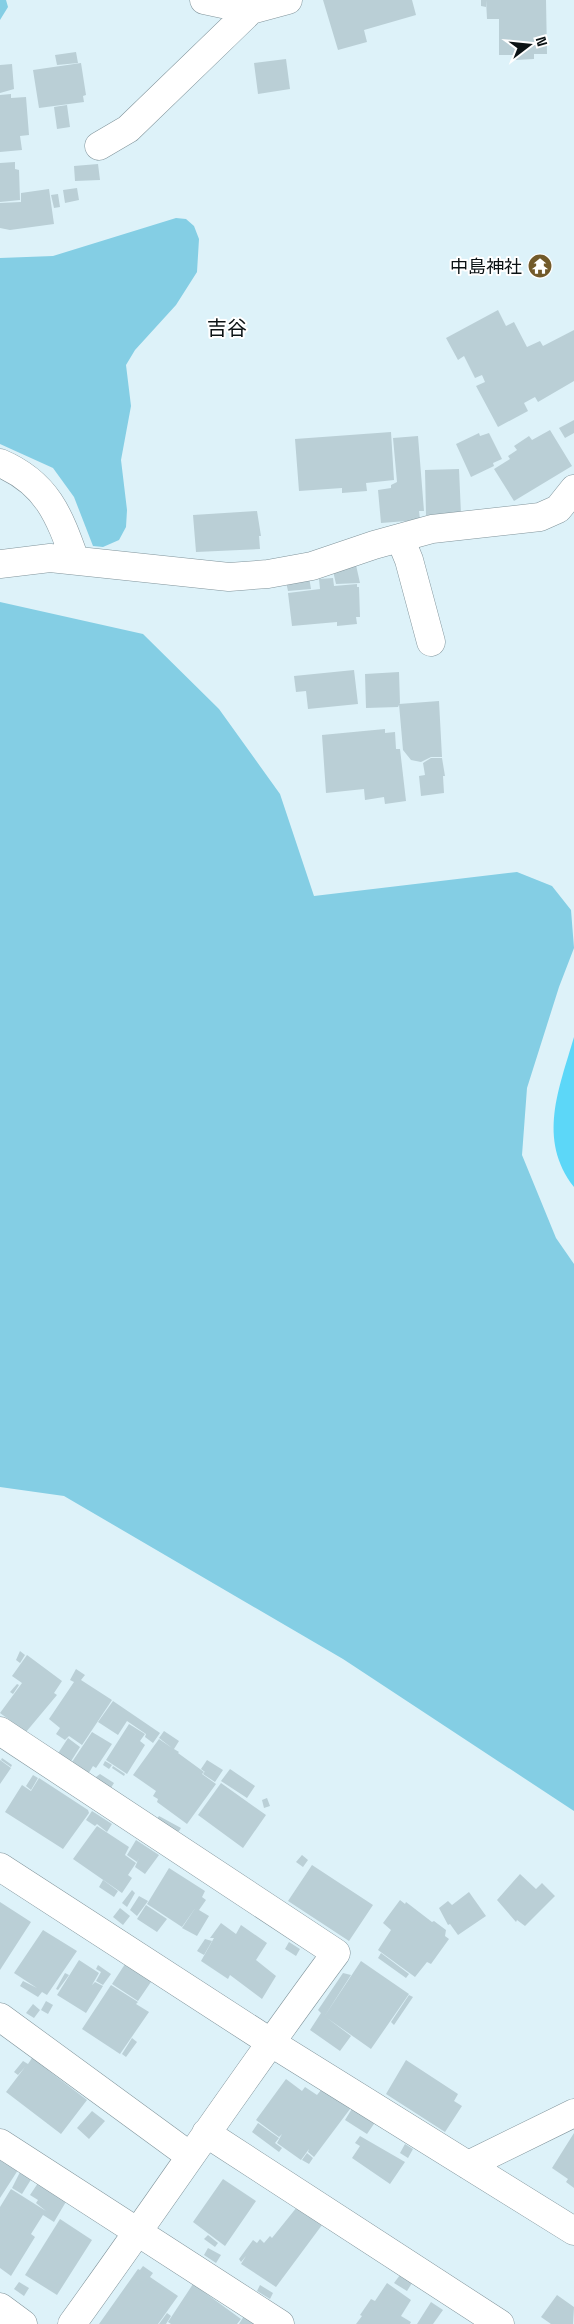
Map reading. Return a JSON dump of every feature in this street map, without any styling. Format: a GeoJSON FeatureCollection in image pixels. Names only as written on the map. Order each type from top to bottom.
{"type":"FeatureCollection","features":[{"type":"Feature","properties":{"kind":"street"},"geometry":{"type":"LineString","coordinates":[[204,0],[268,4]]}},
{"type":"Feature","properties":{"kind":"street"},"geometry":{"type":"LineString","coordinates":[[99,146],[128,130],[268,4]]}},
{"type":"Feature","properties":{"kind":"street"},"geometry":{"type":"LineString","coordinates":[[0,463],[14,469],[39,487],[56,509],[75,560]]}},
{"type":"Feature","properties":{"kind":"street"},"geometry":{"type":"LineString","coordinates":[[0,564],[50,558],[229,577],[268,574],[312,566],[432,529],[540,517],[558,509],[574,489]]}},
{"type":"Feature","properties":{"kind":"street"},"geometry":{"type":"LineString","coordinates":[[400,538],[409,560],[431,642]]}},
{"type":"Feature","properties":{"kind":"street"},"geometry":{"type":"LineString","coordinates":[[0,1732],[336,1953],[270,2042],[72,2324]]}},
{"type":"Feature","properties":{"kind":"street"},"geometry":{"type":"LineString","coordinates":[[0,1867],[270,2042],[574,2231]]}},
{"type":"Feature","properties":{"kind":"street"},"geometry":{"type":"LineString","coordinates":[[0,2017],[190,2156]]}},
{"type":"Feature","properties":{"kind":"street"},"geometry":{"type":"LineString","coordinates":[[468,2165],[574,2113]]}},
{"type":"Feature","properties":{"kind":"street"},"geometry":{"type":"LineString","coordinates":[[206,2133],[500,2324]]}},
{"type":"Feature","properties":{"kind":"street"},"geometry":{"type":"LineString","coordinates":[[0,2143],[280,2324]]}},
{"type":"Feature","properties":{"kind":"street"},"geometry":{"type":"LineString","coordinates":[[0,2307],[24,2324]]}},
{"type":"Feature","properties":{"kind":"shaded area"},"geometry":{"type":"Polygon","coordinates":[[[0,0],[6,0],[8,7],[0,20],[0,0]]]}},
{"type":"Feature","properties":{"kind":"shaded area"},"geometry":{"type":"Polygon","coordinates":[[[176,218],[186,219],[194,226],[199,239],[197,272],[176,305],[135,350],[126,365],[131,406],[121,460],[127,510],[126,527],[119,540],[103,547],[93,546],[74,497],[53,468],[0,444],[0,258],[53,256],[176,218]]]}},
{"type":"Feature","properties":{"kind":"shaded area"},"geometry":{"type":"Polygon","coordinates":[[[0,602],[143,634],[219,709],[280,794],[314,896],[517,872],[552,886],[571,910],[574,948],[559,987],[527,1088],[522,1155],[556,1238],[574,1264],[574,1811],[343,1659],[64,1496],[0,1487],[0,602]]]}},
{"type":"Feature","properties":{"kind":"shaded area"},"geometry":{"type":"Polygon","coordinates":[[[574,1037],[574,1187],[563,1169],[556,1151],[554,1114],[562,1076],[574,1037]]]}},
{"type":"Feature","properties":{"kind":"building"},"geometry":{"type":"Polygon","coordinates":[[[323,0],[412,0],[416,15],[364,30],[367,42],[338,50],[323,0]]]}},
{"type":"Feature","properties":{"kind":"building"},"geometry":{"type":"Polygon","coordinates":[[[481,0],[486,0],[486,7],[481,6],[481,0]]]}},
{"type":"Feature","properties":{"kind":"building"},"geometry":{"type":"Polygon","coordinates":[[[486,0],[546,0],[547,54],[534,54],[534,59],[516,60],[517,55],[499,55],[499,19],[487,19],[486,0]]]}},
{"type":"Feature","properties":{"kind":"building"},"geometry":{"type":"Polygon","coordinates":[[[76,52],[78,63],[57,65],[55,55],[76,52]]]}},
{"type":"Feature","properties":{"kind":"building"},"geometry":{"type":"Polygon","coordinates":[[[286,59],[290,89],[258,94],[254,63],[286,59]]]}},
{"type":"Feature","properties":{"kind":"building"},"geometry":{"type":"Polygon","coordinates":[[[81,63],[86,95],[83,96],[84,102],[39,108],[33,70],[81,63]]]}},
{"type":"Feature","properties":{"kind":"building"},"geometry":{"type":"Polygon","coordinates":[[[12,64],[14,89],[0,93],[0,65],[12,64]]]}},
{"type":"Feature","properties":{"kind":"building"},"geometry":{"type":"Polygon","coordinates":[[[11,94],[11,98],[26,97],[29,135],[20,136],[22,150],[0,152],[0,95],[11,94]]]}},
{"type":"Feature","properties":{"kind":"building"},"geometry":{"type":"Polygon","coordinates":[[[67,105],[70,127],[57,129],[54,107],[67,105]]]}},
{"type":"Feature","properties":{"kind":"building"},"geometry":{"type":"Polygon","coordinates":[[[15,162],[15,169],[19,170],[20,200],[0,202],[0,163],[15,162]]]}},
{"type":"Feature","properties":{"kind":"building"},"geometry":{"type":"Polygon","coordinates":[[[98,164],[100,180],[75,181],[74,166],[98,164]]]}},
{"type":"Feature","properties":{"kind":"building"},"geometry":{"type":"Polygon","coordinates":[[[77,188],[79,200],[65,203],[63,190],[77,188]]]}},
{"type":"Feature","properties":{"kind":"building"},"geometry":{"type":"Polygon","coordinates":[[[49,189],[54,224],[10,230],[0,228],[0,203],[21,202],[21,193],[49,189]]]}},
{"type":"Feature","properties":{"kind":"building"},"geometry":{"type":"Polygon","coordinates":[[[58,194],[60,207],[54,208],[51,195],[58,194]]]}},
{"type":"Feature","properties":{"kind":"building"},"geometry":{"type":"Polygon","coordinates":[[[533,256],[551,262],[546,276],[528,270],[533,256]]]}},
{"type":"Feature","properties":{"kind":"building"},"geometry":{"type":"Polygon","coordinates":[[[498,310],[506,326],[514,322],[527,347],[540,341],[543,346],[574,330],[574,381],[538,402],[535,397],[524,403],[528,411],[498,427],[476,386],[485,382],[482,375],[475,378],[464,356],[458,360],[446,338],[498,310]]]}},
{"type":"Feature","properties":{"kind":"building"},"geometry":{"type":"Polygon","coordinates":[[[574,420],[574,433],[565,438],[559,428],[574,420]]]}},
{"type":"Feature","properties":{"kind":"building"},"geometry":{"type":"Polygon","coordinates":[[[550,430],[572,466],[514,501],[494,469],[510,459],[508,456],[517,450],[514,446],[529,436],[532,440],[550,430]]]}},
{"type":"Feature","properties":{"kind":"building"},"geometry":{"type":"Polygon","coordinates":[[[391,432],[394,480],[366,483],[367,491],[342,493],[342,488],[299,491],[295,439],[391,432]]]}},
{"type":"Feature","properties":{"kind":"building"},"geometry":{"type":"Polygon","coordinates":[[[479,433],[480,436],[489,433],[502,459],[493,463],[494,466],[471,477],[456,444],[479,433]]]}},
{"type":"Feature","properties":{"kind":"building"},"geometry":{"type":"Polygon","coordinates":[[[418,436],[424,511],[419,511],[420,520],[381,523],[378,490],[391,488],[391,485],[397,482],[393,438],[418,436]]]}},
{"type":"Feature","properties":{"kind":"building"},"geometry":{"type":"Polygon","coordinates":[[[459,469],[461,514],[426,515],[425,470],[459,469]]]}},
{"type":"Feature","properties":{"kind":"building"},"geometry":{"type":"Polygon","coordinates":[[[257,511],[261,536],[259,536],[260,549],[196,552],[193,515],[257,511]]]}},
{"type":"Feature","properties":{"kind":"building"},"geometry":{"type":"Polygon","coordinates":[[[356,565],[360,583],[336,584],[333,571],[356,565]]]}},
{"type":"Feature","properties":{"kind":"building"},"geometry":{"type":"Polygon","coordinates":[[[309,577],[311,589],[288,591],[286,582],[309,577]]]}},
{"type":"Feature","properties":{"kind":"building"},"geometry":{"type":"Polygon","coordinates":[[[333,578],[334,586],[357,584],[357,587],[359,587],[360,617],[356,617],[357,624],[337,626],[337,622],[292,626],[288,593],[320,589],[319,579],[333,578]]]}},
{"type":"Feature","properties":{"kind":"building"},"geometry":{"type":"Polygon","coordinates":[[[354,670],[358,704],[308,709],[306,691],[296,692],[294,676],[354,670]]]}},
{"type":"Feature","properties":{"kind":"building"},"geometry":{"type":"Polygon","coordinates":[[[399,672],[400,703],[398,707],[366,708],[365,674],[399,672]]]}},
{"type":"Feature","properties":{"kind":"building"},"geometry":{"type":"Polygon","coordinates":[[[439,701],[442,757],[431,757],[421,762],[411,760],[403,750],[399,704],[439,701]]]}},
{"type":"Feature","properties":{"kind":"building"},"geometry":{"type":"Polygon","coordinates":[[[385,729],[385,733],[395,732],[396,749],[400,749],[406,801],[385,804],[384,797],[365,800],[364,789],[326,793],[322,735],[385,729]]]}},
{"type":"Feature","properties":{"kind":"building"},"geometry":{"type":"Polygon","coordinates":[[[431,758],[442,758],[445,776],[443,776],[444,793],[421,796],[419,776],[425,775],[423,763],[431,758]]]}},
{"type":"Feature","properties":{"kind":"building"},"geometry":{"type":"Polygon","coordinates":[[[20,1651],[25,1655],[20,1663],[16,1660],[20,1651]]]}},
{"type":"Feature","properties":{"kind":"building"},"geometry":{"type":"Polygon","coordinates":[[[27,1655],[62,1681],[54,1693],[57,1695],[26,1732],[0,1713],[22,1683],[12,1676],[27,1655]]]}},
{"type":"Feature","properties":{"kind":"building"},"geometry":{"type":"Polygon","coordinates":[[[76,1669],[85,1675],[81,1680],[112,1700],[82,1745],[69,1736],[65,1740],[56,1734],[60,1728],[49,1719],[74,1682],[70,1680],[76,1669]]]}},
{"type":"Feature","properties":{"kind":"building"},"geometry":{"type":"Polygon","coordinates":[[[17,1684],[19,1685],[13,1694],[10,1692],[17,1684]]]}},
{"type":"Feature","properties":{"kind":"building"},"geometry":{"type":"Polygon","coordinates":[[[113,1701],[160,1733],[153,1743],[145,1737],[146,1734],[127,1721],[118,1735],[98,1722],[113,1701]]]}},
{"type":"Feature","properties":{"kind":"building"},"geometry":{"type":"Polygon","coordinates":[[[129,1724],[145,1734],[140,1741],[145,1745],[127,1774],[106,1760],[129,1724]]]}},
{"type":"Feature","properties":{"kind":"building"},"geometry":{"type":"Polygon","coordinates":[[[164,1731],[179,1741],[174,1749],[204,1772],[202,1774],[216,1784],[187,1824],[157,1802],[158,1799],[153,1796],[156,1791],[133,1775],[159,1739],[172,1748],[159,1738],[164,1731]]]}},
{"type":"Feature","properties":{"kind":"building"},"geometry":{"type":"Polygon","coordinates":[[[92,1732],[112,1744],[96,1768],[93,1766],[87,1776],[70,1765],[92,1732]]]}},
{"type":"Feature","properties":{"kind":"building"},"geometry":{"type":"Polygon","coordinates":[[[68,1738],[80,1747],[68,1766],[55,1758],[68,1738]]]}},
{"type":"Feature","properties":{"kind":"building"},"geometry":{"type":"Polygon","coordinates":[[[2,1758],[12,1765],[11,1767],[1,1760],[2,1758]]]}},
{"type":"Feature","properties":{"kind":"building"},"geometry":{"type":"Polygon","coordinates":[[[0,1760],[11,1768],[0,1784],[0,1760]]]}},
{"type":"Feature","properties":{"kind":"building"},"geometry":{"type":"Polygon","coordinates":[[[207,1760],[223,1770],[215,1782],[203,1774],[205,1772],[201,1769],[207,1760]]]}},
{"type":"Feature","properties":{"kind":"building"},"geometry":{"type":"Polygon","coordinates":[[[105,1761],[112,1765],[109,1769],[103,1765],[105,1761]]]}},
{"type":"Feature","properties":{"kind":"building"},"geometry":{"type":"Polygon","coordinates":[[[113,1766],[125,1774],[124,1776],[112,1768],[113,1766]]]}},
{"type":"Feature","properties":{"kind":"building"},"geometry":{"type":"Polygon","coordinates":[[[230,1769],[255,1786],[247,1798],[221,1781],[230,1769]]]}},
{"type":"Feature","properties":{"kind":"building"},"geometry":{"type":"Polygon","coordinates":[[[100,1774],[114,1783],[109,1791],[92,1780],[100,1774]]]}},
{"type":"Feature","properties":{"kind":"building"},"geometry":{"type":"Polygon","coordinates":[[[33,1775],[38,1778],[31,1790],[26,1786],[33,1775]]]}},
{"type":"Feature","properties":{"kind":"building"},"geometry":{"type":"Polygon","coordinates":[[[39,1778],[88,1810],[89,1813],[63,1849],[5,1812],[22,1785],[31,1791],[39,1778]]]}},
{"type":"Feature","properties":{"kind":"building"},"geometry":{"type":"Polygon","coordinates":[[[221,1783],[266,1815],[243,1848],[198,1815],[221,1783]]]}},
{"type":"Feature","properties":{"kind":"building"},"geometry":{"type":"Polygon","coordinates":[[[267,1798],[270,1806],[264,1808],[262,1800],[267,1798]]]}},
{"type":"Feature","properties":{"kind":"building"},"geometry":{"type":"Polygon","coordinates":[[[92,1811],[112,1824],[107,1832],[97,1824],[95,1826],[86,1820],[92,1811]]]}},
{"type":"Feature","properties":{"kind":"building"},"geometry":{"type":"Polygon","coordinates":[[[159,1816],[181,1828],[175,1832],[156,1820],[159,1816]]]}},
{"type":"Feature","properties":{"kind":"building"},"geometry":{"type":"Polygon","coordinates":[[[97,1826],[129,1847],[125,1855],[136,1863],[128,1875],[132,1878],[122,1893],[73,1859],[97,1826]]]}},
{"type":"Feature","properties":{"kind":"building"},"geometry":{"type":"Polygon","coordinates":[[[136,1840],[159,1855],[145,1874],[135,1867],[139,1858],[137,1862],[127,1855],[136,1840]]]}},
{"type":"Feature","properties":{"kind":"building"},"geometry":{"type":"Polygon","coordinates":[[[302,1855],[308,1860],[303,1867],[296,1862],[302,1855]]]}},
{"type":"Feature","properties":{"kind":"building"},"geometry":{"type":"Polygon","coordinates":[[[312,1865],[373,1905],[349,1941],[288,1901],[312,1865]]]}},
{"type":"Feature","properties":{"kind":"building"},"geometry":{"type":"Polygon","coordinates":[[[169,1868],[205,1891],[202,1897],[206,1900],[199,1910],[209,1916],[197,1936],[182,1928],[196,1907],[182,1927],[147,1904],[169,1868]]]}},
{"type":"Feature","properties":{"kind":"building"},"geometry":{"type":"Polygon","coordinates":[[[520,1874],[536,1889],[542,1883],[555,1896],[525,1926],[517,1920],[516,1922],[497,1900],[520,1874]]]}},
{"type":"Feature","properties":{"kind":"building"},"geometry":{"type":"Polygon","coordinates":[[[103,1880],[118,1891],[114,1897],[99,1887],[103,1880]]]}},
{"type":"Feature","properties":{"kind":"building"},"geometry":{"type":"Polygon","coordinates":[[[132,1890],[135,1893],[127,1907],[122,1903],[132,1890]]]}},
{"type":"Feature","properties":{"kind":"building"},"geometry":{"type":"Polygon","coordinates":[[[469,1892],[486,1916],[458,1935],[450,1924],[448,1925],[439,1908],[448,1901],[452,1905],[469,1892]]]}},
{"type":"Feature","properties":{"kind":"building"},"geometry":{"type":"Polygon","coordinates":[[[139,1896],[148,1901],[137,1916],[130,1910],[139,1896]]]}},
{"type":"Feature","properties":{"kind":"building"},"geometry":{"type":"Polygon","coordinates":[[[400,1900],[405,1904],[406,1902],[446,1930],[445,1936],[449,1939],[431,1964],[427,1962],[415,1977],[378,1950],[391,1930],[383,1923],[400,1900]]]}},
{"type":"Feature","properties":{"kind":"building"},"geometry":{"type":"Polygon","coordinates":[[[0,1902],[31,1922],[0,1970],[0,1902]]]}},
{"type":"Feature","properties":{"kind":"building"},"geometry":{"type":"Polygon","coordinates":[[[146,1905],[167,1919],[157,1932],[137,1919],[146,1905]]]}},
{"type":"Feature","properties":{"kind":"building"},"geometry":{"type":"Polygon","coordinates":[[[120,1908],[130,1916],[123,1925],[113,1917],[120,1908]]]}},
{"type":"Feature","properties":{"kind":"building"},"geometry":{"type":"Polygon","coordinates":[[[221,1923],[236,1934],[241,1925],[267,1943],[256,1960],[276,1976],[262,1999],[230,1975],[228,1979],[201,1961],[214,1938],[210,1938],[221,1923]]]}},
{"type":"Feature","properties":{"kind":"building"},"geometry":{"type":"Polygon","coordinates":[[[43,1930],[77,1951],[47,1995],[42,1992],[38,1997],[20,1986],[23,1981],[37,1988],[14,1973],[43,1930]]]}},
{"type":"Feature","properties":{"kind":"building"},"geometry":{"type":"Polygon","coordinates":[[[205,1939],[212,1941],[204,1955],[197,1951],[205,1939]]]}},
{"type":"Feature","properties":{"kind":"building"},"geometry":{"type":"Polygon","coordinates":[[[289,1942],[300,1949],[296,1956],[285,1949],[289,1942]]]}},
{"type":"Feature","properties":{"kind":"building"},"geometry":{"type":"Polygon","coordinates":[[[381,1953],[409,1974],[406,1978],[378,1958],[381,1953]]]}},
{"type":"Feature","properties":{"kind":"building"},"geometry":{"type":"Polygon","coordinates":[[[79,1960],[99,1973],[92,1985],[95,1982],[103,1986],[86,2013],[57,1995],[79,1960]]]}},
{"type":"Feature","properties":{"kind":"building"},"geometry":{"type":"Polygon","coordinates":[[[127,1961],[153,1979],[138,2001],[112,1984],[127,1961]]]}},
{"type":"Feature","properties":{"kind":"building"},"geometry":{"type":"Polygon","coordinates":[[[361,1961],[409,1994],[371,2049],[327,2018],[351,2036],[340,2051],[310,2030],[321,2013],[318,2010],[343,1973],[351,1975],[324,2017],[361,1961]]]}},
{"type":"Feature","properties":{"kind":"building"},"geometry":{"type":"Polygon","coordinates":[[[98,1965],[111,1974],[103,1985],[96,1981],[101,1972],[96,1969],[98,1965]]]}},
{"type":"Feature","properties":{"kind":"building"},"geometry":{"type":"Polygon","coordinates":[[[65,1973],[69,1975],[58,1990],[56,1989],[65,1973]]]}},
{"type":"Feature","properties":{"kind":"building"},"geometry":{"type":"Polygon","coordinates":[[[111,1985],[138,2002],[136,2004],[149,2012],[120,2054],[82,2029],[111,1985]]]}},
{"type":"Feature","properties":{"kind":"building"},"geometry":{"type":"Polygon","coordinates":[[[409,1995],[413,1997],[394,2025],[391,2022],[409,1995]]]}},
{"type":"Feature","properties":{"kind":"building"},"geometry":{"type":"Polygon","coordinates":[[[46,2001],[53,2005],[48,2014],[41,2010],[46,2001]]]}},
{"type":"Feature","properties":{"kind":"building"},"geometry":{"type":"Polygon","coordinates":[[[33,2004],[40,2010],[34,2018],[26,2013],[33,2004]]]}},
{"type":"Feature","properties":{"kind":"building"},"geometry":{"type":"Polygon","coordinates":[[[132,2038],[137,2042],[126,2057],[122,2054],[132,2038]]]}},
{"type":"Feature","properties":{"kind":"building"},"geometry":{"type":"Polygon","coordinates":[[[32,2058],[87,2100],[61,2134],[6,2092],[25,2067],[18,2075],[14,2072],[23,2061],[28,2064],[32,2058]]]}},
{"type":"Feature","properties":{"kind":"building"},"geometry":{"type":"Polygon","coordinates":[[[406,2060],[458,2094],[454,2101],[462,2106],[445,2132],[386,2094],[406,2060]]]}},
{"type":"Feature","properties":{"kind":"building"},"geometry":{"type":"Polygon","coordinates":[[[286,2079],[302,2091],[305,2087],[317,2095],[325,2085],[353,2105],[314,2157],[308,2152],[309,2149],[301,2160],[277,2143],[282,2134],[279,2137],[256,2120],[286,2079]]]}},
{"type":"Feature","properties":{"kind":"building"},"geometry":{"type":"Polygon","coordinates":[[[353,2107],[376,2121],[367,2134],[345,2120],[353,2107]]]}},
{"type":"Feature","properties":{"kind":"building"},"geometry":{"type":"Polygon","coordinates":[[[92,2111],[105,2121],[89,2139],[77,2128],[92,2111]]]}},
{"type":"Feature","properties":{"kind":"building"},"geometry":{"type":"Polygon","coordinates":[[[258,2123],[279,2138],[275,2143],[282,2148],[279,2152],[252,2132],[258,2123]]]}},
{"type":"Feature","properties":{"kind":"building"},"geometry":{"type":"Polygon","coordinates":[[[574,2133],[574,2188],[566,2182],[568,2179],[552,2168],[574,2133]]]}},
{"type":"Feature","properties":{"kind":"building"},"geometry":{"type":"Polygon","coordinates":[[[360,2136],[405,2162],[390,2184],[352,2158],[360,2146],[355,2143],[360,2136]]]}},
{"type":"Feature","properties":{"kind":"building"},"geometry":{"type":"Polygon","coordinates":[[[405,2144],[413,2149],[408,2158],[400,2153],[405,2144]]]}},
{"type":"Feature","properties":{"kind":"building"},"geometry":{"type":"Polygon","coordinates":[[[307,2153],[313,2158],[309,2164],[302,2160],[307,2153]]]}},
{"type":"Feature","properties":{"kind":"building"},"geometry":{"type":"Polygon","coordinates":[[[0,2159],[18,2170],[0,2198],[0,2159]]]}},
{"type":"Feature","properties":{"kind":"building"},"geometry":{"type":"Polygon","coordinates":[[[20,2172],[32,2178],[22,2194],[12,2188],[20,2172]]]}},
{"type":"Feature","properties":{"kind":"building"},"geometry":{"type":"Polygon","coordinates":[[[223,2179],[256,2201],[225,2246],[193,2222],[223,2179]]]}},
{"type":"Feature","properties":{"kind":"building"},"geometry":{"type":"Polygon","coordinates":[[[38,2183],[67,2200],[54,2222],[43,2215],[31,2234],[35,2237],[11,2276],[0,2268],[0,2207],[11,2189],[46,2211],[36,2203],[38,2200],[30,2195],[38,2183]]]}},
{"type":"Feature","properties":{"kind":"building"},"geometry":{"type":"Polygon","coordinates":[[[297,2207],[322,2225],[276,2287],[241,2264],[246,2256],[241,2262],[239,2259],[253,2240],[257,2243],[260,2239],[264,2243],[270,2236],[272,2238],[297,2207]]]}},
{"type":"Feature","properties":{"kind":"building"},"geometry":{"type":"Polygon","coordinates":[[[60,2219],[92,2240],[57,2295],[25,2275],[60,2219]]]}},
{"type":"Feature","properties":{"kind":"building"},"geometry":{"type":"Polygon","coordinates":[[[208,2235],[218,2243],[215,2247],[204,2239],[208,2235]]]}},
{"type":"Feature","properties":{"kind":"building"},"geometry":{"type":"Polygon","coordinates":[[[208,2248],[221,2255],[216,2263],[204,2255],[208,2248]]]}},
{"type":"Feature","properties":{"kind":"building"},"geometry":{"type":"Polygon","coordinates":[[[143,2266],[153,2273],[150,2277],[178,2296],[158,2324],[99,2324],[138,2269],[140,2270],[143,2266]]]}},
{"type":"Feature","properties":{"kind":"building"},"geometry":{"type":"Polygon","coordinates":[[[400,2275],[412,2283],[407,2291],[394,2283],[400,2275]]]}},
{"type":"Feature","properties":{"kind":"building"},"geometry":{"type":"Polygon","coordinates":[[[19,2282],[29,2288],[24,2296],[14,2289],[19,2282]]]}},
{"type":"Feature","properties":{"kind":"building"},"geometry":{"type":"Polygon","coordinates":[[[387,2283],[411,2300],[401,2316],[411,2322],[410,2324],[356,2324],[371,2299],[375,2301],[387,2283]]]}},
{"type":"Feature","properties":{"kind":"building"},"geometry":{"type":"Polygon","coordinates":[[[193,2284],[241,2319],[237,2324],[171,2324],[168,2322],[193,2284]]]}},
{"type":"Feature","properties":{"kind":"building"},"geometry":{"type":"Polygon","coordinates":[[[260,2285],[273,2293],[270,2299],[257,2291],[260,2285]]]}},
{"type":"Feature","properties":{"kind":"building"},"geometry":{"type":"Polygon","coordinates":[[[557,2295],[574,2307],[573,2324],[551,2324],[541,2317],[557,2295]]]}},
{"type":"Feature","properties":{"kind":"building"},"geometry":{"type":"Polygon","coordinates":[[[431,2302],[443,2310],[433,2324],[417,2324],[431,2302]]]}},
{"type":"Feature","properties":{"kind":"building"},"geometry":{"type":"Polygon","coordinates":[[[167,2313],[171,2316],[166,2324],[159,2324],[167,2313]]]}},
{"type":"Feature","properties":{"kind":"building"},"geometry":{"type":"Polygon","coordinates":[[[244,2316],[256,2324],[239,2324],[244,2316]]]}},
{"type":"Feature","properties":{"kind":"place","name":"中島神社"},"geometry":{"type":"Point","coordinates":[540,266]}},
{"type":"Feature","properties":{"kind":"district","name":"吉谷"},"geometry":{"type":"Point","coordinates":[227,328]}}]}
